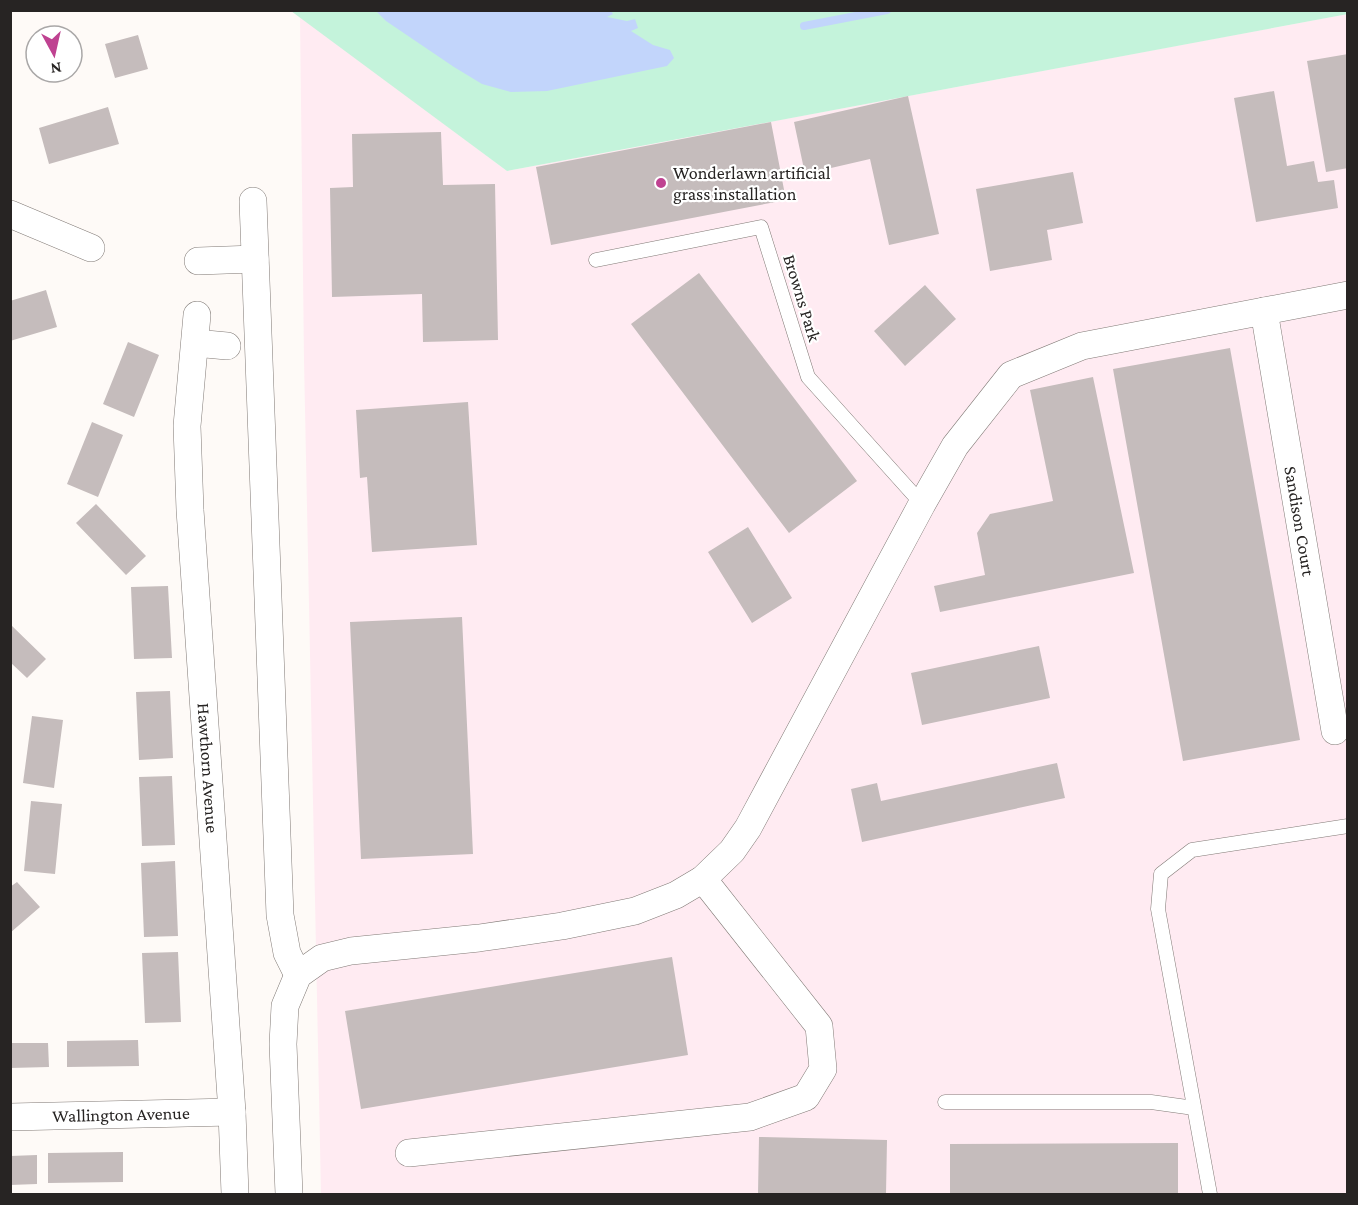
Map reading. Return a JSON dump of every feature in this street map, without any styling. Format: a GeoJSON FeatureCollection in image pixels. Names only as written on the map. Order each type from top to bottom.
{"type":"FeatureCollection","features":[{"type":"Feature","properties":{"kind":"street"},"geometry":{"type":"LineString","coordinates":[[253,201],[280,915],[286,953],[298,975]]}},
{"type":"Feature","properties":{"kind":"street"},"geometry":{"type":"LineString","coordinates":[[10,214],[91,248]]}},
{"type":"Feature","properties":{"kind":"street"},"geometry":{"type":"LineString","coordinates":[[198,261],[255,259]]}},
{"type":"Feature","properties":{"kind":"street"},"geometry":{"type":"LineString","coordinates":[[289,1194],[283,1044],[285,1006],[298,975],[322,958],[351,951],[479,938],[562,926],[634,910],[676,895],[703,879],[732,851],[748,828],[922,504],[956,446],[1011,375],[1082,346],[1347,295]]}},
{"type":"Feature","properties":{"kind":"street","name":"Sandison Court"},"geometry":{"type":"LineString","coordinates":[[1264,311],[1335,731]]}},
{"type":"Feature","properties":{"kind":"street","name":"Hawthorn Avenue"},"geometry":{"type":"LineString","coordinates":[[197,315],[187,426],[190,510],[232,1112],[235,1194]]}},
{"type":"Feature","properties":{"kind":"street"},"geometry":{"type":"LineString","coordinates":[[195,343],[227,346]]}},
{"type":"Feature","properties":{"kind":"street"},"geometry":{"type":"LineString","coordinates":[[409,1153],[750,1117],[806,1097],[823,1069],[819,1026],[703,879]]}},
{"type":"Feature","properties":{"kind":"street","name":"Wallington Avenue"},"geometry":{"type":"LineString","coordinates":[[10,1117],[232,1112]]}},
{"type":"Feature","properties":{"kind":"lane","name":"Browns Park"},"geometry":{"type":"LineString","coordinates":[[596,260],[761,227],[808,377],[922,504]]}},
{"type":"Feature","properties":{"kind":"lane"},"geometry":{"type":"LineString","coordinates":[[1210,1194],[1158,909],[1161,874],[1192,850],[1347,826]]}},
{"type":"Feature","properties":{"kind":"lane"},"geometry":{"type":"LineString","coordinates":[[945,1102],[1151,1102],[1194,1108]]}},
{"type":"Feature","properties":{"kind":"shaded area"},"geometry":{"type":"Polygon","coordinates":[[[1347,14],[1347,1194],[321,1194],[304,360],[300,16],[507,171],[1347,14]]]}},
{"type":"Feature","properties":{"kind":"green space"},"geometry":{"type":"Polygon","coordinates":[[[1347,10],[1348,14],[507,171],[291,11],[1347,10]]]}},
{"type":"Feature","properties":{"kind":"water"},"geometry":{"type":"Polygon","coordinates":[[[376,11],[611,11],[613,14],[607,17],[627,21],[635,19],[638,28],[631,31],[653,45],[670,50],[674,58],[667,66],[547,91],[511,92],[482,84],[386,21],[376,11]]]}},
{"type":"Feature","properties":{"kind":"building"},"geometry":{"type":"Polygon","coordinates":[[[138,35],[148,69],[115,78],[105,44],[138,35]]]}},
{"type":"Feature","properties":{"kind":"building"},"geometry":{"type":"Polygon","coordinates":[[[1348,54],[1348,168],[1326,172],[1307,61],[1348,54]]]}},
{"type":"Feature","properties":{"kind":"building"},"geometry":{"type":"Polygon","coordinates":[[[1274,91],[1287,166],[1314,161],[1318,182],[1334,180],[1338,208],[1256,222],[1234,98],[1274,91]]]}},
{"type":"Feature","properties":{"kind":"building"},"geometry":{"type":"Polygon","coordinates":[[[908,96],[939,234],[889,245],[870,159],[805,174],[794,122],[908,96]]]}},
{"type":"Feature","properties":{"kind":"building"},"geometry":{"type":"Polygon","coordinates":[[[108,107],[119,144],[49,164],[39,128],[108,107]]]}},
{"type":"Feature","properties":{"kind":"building","name":"Wonderlawn artificial grass installation"},"geometry":{"type":"Polygon","coordinates":[[[771,122],[786,200],[551,245],[536,167],[771,122]]]}},
{"type":"Feature","properties":{"kind":"building"},"geometry":{"type":"Polygon","coordinates":[[[441,132],[443,185],[495,184],[498,340],[423,342],[422,294],[332,297],[330,188],[353,187],[352,134],[441,132]]]}},
{"type":"Feature","properties":{"kind":"building"},"geometry":{"type":"Polygon","coordinates":[[[1073,172],[1083,223],[1047,230],[1052,260],[990,271],[976,189],[1073,172]]]}},
{"type":"Feature","properties":{"kind":"building"},"geometry":{"type":"Polygon","coordinates":[[[699,273],[857,481],[789,533],[631,324],[699,273]]]}},
{"type":"Feature","properties":{"kind":"building"},"geometry":{"type":"Polygon","coordinates":[[[925,285],[956,319],[905,366],[874,331],[925,285]]]}},
{"type":"Feature","properties":{"kind":"building"},"geometry":{"type":"Polygon","coordinates":[[[46,290],[57,327],[10,341],[10,301],[46,290]]]}},
{"type":"Feature","properties":{"kind":"building"},"geometry":{"type":"Polygon","coordinates":[[[128,342],[159,355],[134,417],[103,404],[128,342]]]}},
{"type":"Feature","properties":{"kind":"building"},"geometry":{"type":"Polygon","coordinates":[[[1230,348],[1300,740],[1183,761],[1113,369],[1230,348]]]}},
{"type":"Feature","properties":{"kind":"building"},"geometry":{"type":"Polygon","coordinates":[[[1093,377],[1134,573],[940,612],[934,586],[985,575],[977,533],[990,514],[1053,501],[1030,390],[1093,377]]]}},
{"type":"Feature","properties":{"kind":"building"},"geometry":{"type":"Polygon","coordinates":[[[468,402],[477,545],[372,552],[367,477],[360,478],[356,410],[468,402]]]}},
{"type":"Feature","properties":{"kind":"building"},"geometry":{"type":"Polygon","coordinates":[[[92,422],[123,435],[98,497],[67,484],[92,422]]]}},
{"type":"Feature","properties":{"kind":"building"},"geometry":{"type":"Polygon","coordinates":[[[96,504],[146,556],[126,575],[76,523],[96,504]]]}},
{"type":"Feature","properties":{"kind":"building"},"geometry":{"type":"Polygon","coordinates":[[[748,527],[792,598],[752,623],[708,552],[748,527]]]}},
{"type":"Feature","properties":{"kind":"building"},"geometry":{"type":"Polygon","coordinates":[[[168,586],[172,658],[134,659],[131,587],[168,586]]]}},
{"type":"Feature","properties":{"kind":"building"},"geometry":{"type":"Polygon","coordinates":[[[462,617],[473,854],[361,859],[350,622],[462,617]]]}},
{"type":"Feature","properties":{"kind":"building"},"geometry":{"type":"Polygon","coordinates":[[[10,624],[46,659],[27,678],[10,662],[10,624]]]}},
{"type":"Feature","properties":{"kind":"building"},"geometry":{"type":"Polygon","coordinates":[[[1039,646],[1050,698],[922,725],[911,673],[1039,646]]]}},
{"type":"Feature","properties":{"kind":"building"},"geometry":{"type":"Polygon","coordinates":[[[170,691],[173,758],[139,760],[136,692],[170,691]]]}},
{"type":"Feature","properties":{"kind":"building"},"geometry":{"type":"Polygon","coordinates":[[[32,716],[63,720],[54,788],[23,783],[32,716]]]}},
{"type":"Feature","properties":{"kind":"building"},"geometry":{"type":"Polygon","coordinates":[[[1057,763],[1065,798],[862,842],[851,789],[877,783],[881,801],[1057,763]]]}},
{"type":"Feature","properties":{"kind":"building"},"geometry":{"type":"Polygon","coordinates":[[[172,776],[175,845],[142,846],[139,777],[172,776]]]}},
{"type":"Feature","properties":{"kind":"building"},"geometry":{"type":"Polygon","coordinates":[[[31,801],[62,804],[55,874],[24,871],[31,801]]]}},
{"type":"Feature","properties":{"kind":"building"},"geometry":{"type":"Polygon","coordinates":[[[175,861],[178,936],[144,937],[141,863],[175,861]]]}},
{"type":"Feature","properties":{"kind":"building"},"geometry":{"type":"Polygon","coordinates":[[[17,882],[40,907],[10,933],[10,887],[17,882]]]}},
{"type":"Feature","properties":{"kind":"building"},"geometry":{"type":"Polygon","coordinates":[[[178,952],[181,1022],[145,1023],[142,953],[178,952]]]}},
{"type":"Feature","properties":{"kind":"building"},"geometry":{"type":"Polygon","coordinates":[[[672,957],[688,1055],[361,1109],[345,1011],[672,957]]]}},
{"type":"Feature","properties":{"kind":"building"},"geometry":{"type":"Polygon","coordinates":[[[138,1040],[139,1066],[67,1067],[67,1041],[138,1040]]]}},
{"type":"Feature","properties":{"kind":"building"},"geometry":{"type":"Polygon","coordinates":[[[10,1043],[48,1043],[49,1067],[10,1068],[10,1043]]]}},
{"type":"Feature","properties":{"kind":"building"},"geometry":{"type":"Polygon","coordinates":[[[759,1137],[887,1140],[886,1194],[758,1194],[759,1137]]]}},
{"type":"Feature","properties":{"kind":"building"},"geometry":{"type":"Polygon","coordinates":[[[1178,1143],[1178,1194],[950,1194],[950,1144],[1178,1143]]]}},
{"type":"Feature","properties":{"kind":"building"},"geometry":{"type":"Polygon","coordinates":[[[123,1152],[123,1182],[48,1183],[48,1153],[123,1152]]]}},
{"type":"Feature","properties":{"kind":"building"},"geometry":{"type":"Polygon","coordinates":[[[37,1155],[37,1184],[10,1185],[10,1156],[37,1155]]]}},
{"type":"Feature","properties":{"kind":"waterway"},"geometry":{"type":"LineString","coordinates":[[804,26],[887,10]]}},
{"type":"Feature","properties":{"kind":"place","name":"Wonderlawn artificial grass installation"},"geometry":{"type":"Point","coordinates":[661,183]}}]}
